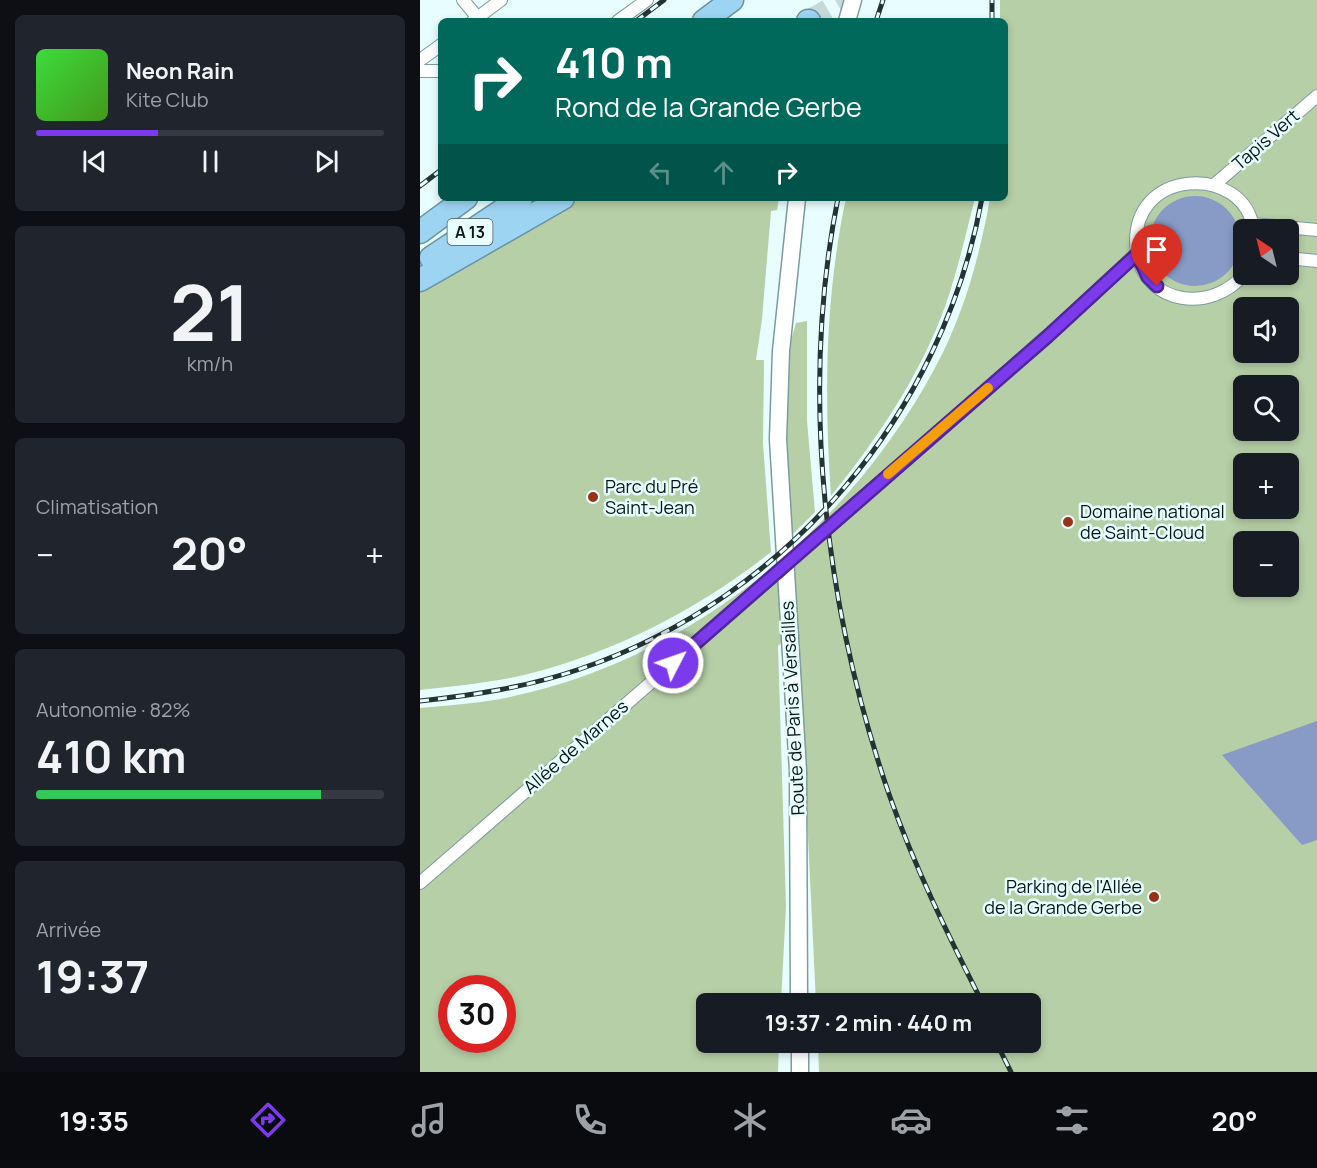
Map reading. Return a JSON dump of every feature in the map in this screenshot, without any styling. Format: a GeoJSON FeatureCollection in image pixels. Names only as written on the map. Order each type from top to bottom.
{"type":"FeatureCollection","features":[{"type":"Feature","properties":{"kind":"highway"},"geometry":{"type":"LineString","coordinates":[[708,18],[732,0]]}},
{"type":"Feature","properties":{"kind":"highway","name":"A 13"},"geometry":{"type":"LineString","coordinates":[[420,232],[462,201]]}},
{"type":"Feature","properties":{"kind":"highway","name":"A 13"},"geometry":{"type":"LineString","coordinates":[[420,266],[517,201]]}},
{"type":"Feature","properties":{"kind":"highway"},"geometry":{"type":"LineString","coordinates":[[420,280],[557,201]]}},
{"type":"Feature","properties":{"kind":"main road"},"geometry":{"type":"LineString","coordinates":[[839,18],[844,0]]}},
{"type":"Feature","properties":{"kind":"main road"},"geometry":{"type":"LineString","coordinates":[[847,18],[853,0]]}},
{"type":"Feature","properties":{"kind":"main road","name":"Route de Paris à Versailles"},"geometry":{"type":"LineString","coordinates":[[796,201],[781,351],[777,439],[798,771],[800,993]]}},
{"type":"Feature","properties":{"kind":"main road"},"geometry":{"type":"LineString","coordinates":[[800,1053],[800,1072]]}},
{"type":"Feature","properties":{"kind":"street"},"geometry":{"type":"LineString","coordinates":[[463,0],[474,18]]}},
{"type":"Feature","properties":{"kind":"street"},"geometry":{"type":"LineString","coordinates":[[478,18],[501,0]]}},
{"type":"Feature","properties":{"kind":"street"},"geometry":{"type":"LineString","coordinates":[[622,18],[646,0]]}},
{"type":"Feature","properties":{"kind":"street"},"geometry":{"type":"LineString","coordinates":[[420,60],[438,47]]}},
{"type":"Feature","properties":{"kind":"street"},"geometry":{"type":"LineString","coordinates":[[420,71],[438,71]]}},
{"type":"Feature","properties":{"kind":"street","name":"Tapis Vert"},"geometry":{"type":"LineString","coordinates":[[1214,185],[1317,96]]}},
{"type":"Feature","properties":{"kind":"street"},"geometry":{"type":"LineString","coordinates":[[1234,285],[1216,296],[1188,300],[1167,293],[1148,277],[1137,254],[1136,235],[1140,220],[1158,195],[1178,185],[1196,182],[1214,185],[1235,198],[1248,219]]}},
{"type":"Feature","properties":{"kind":"street"},"geometry":{"type":"LineString","coordinates":[[1299,229],[1317,230]]}},
{"type":"Feature","properties":{"kind":"street","name":"Allée de Marnes"},"geometry":{"type":"LineString","coordinates":[[420,883],[1048,336],[1137,254]]}},
{"type":"Feature","properties":{"kind":"street"},"geometry":{"type":"LineString","coordinates":[[1299,259],[1317,261]]}},
{"type":"Feature","properties":{"kind":"green space","name":"Domaine national de Saint-Cloud"},"geometry":{"type":"Polygon","coordinates":[[[1000,0],[1317,0],[1317,1072],[819,1072],[818,1053],[1041,1053],[1041,993],[816,993],[798,628],[778,646],[786,906],[782,993],[696,993],[696,1053],[779,1053],[778,1072],[420,1072],[420,708],[514,696],[580,677],[644,650],[704,617],[761,576],[813,530],[860,480],[901,425],[946,346],[970,284],[989,201],[1008,201],[1008,18],[1000,18],[1000,0]]]}},
{"type":"Feature","properties":{"kind":"green space","name":"Parc du Pré Saint-Jean"},"geometry":{"type":"Polygon","coordinates":[[[573,201],[778,201],[777,210],[771,211],[762,319],[756,360],[764,360],[763,443],[771,552],[685,610],[654,627],[591,654],[511,678],[420,690],[420,289],[573,201]]]}},
{"type":"Feature","properties":{"kind":"green space"},"geometry":{"type":"Polygon","coordinates":[[[845,201],[974,201],[946,304],[924,355],[897,404],[831,496],[827,421],[828,346],[839,235],[845,201]]]}},
{"type":"Feature","properties":{"kind":"green space"},"geometry":{"type":"Polygon","coordinates":[[[807,321],[807,421],[815,512],[790,537],[783,438],[786,359],[796,323],[807,321]]]}},
{"type":"Feature","properties":{"kind":"water"},"geometry":{"type":"Polygon","coordinates":[[[1195,196],[1220,204],[1232,216],[1233,264],[1227,273],[1212,282],[1195,286],[1178,282],[1163,273],[1154,258],[1150,241],[1154,224],[1163,209],[1178,200],[1195,196]]]}},
{"type":"Feature","properties":{"kind":"water"},"geometry":{"type":"Polygon","coordinates":[[[1317,721],[1317,840],[1302,845],[1222,755],[1317,721]]]}},
{"type":"Feature","properties":{"kind":"tunnel"},"geometry":{"type":"LineString","coordinates":[[814,18],[845,0]]}},
{"type":"Feature","properties":{"kind":"railway"},"geometry":{"type":"LineString","coordinates":[[640,18],[664,0]]}},
{"type":"Feature","properties":{"kind":"railway"},"geometry":{"type":"LineString","coordinates":[[877,18],[883,0]]}},
{"type":"Feature","properties":{"kind":"railway"},"geometry":{"type":"LineString","coordinates":[[992,0],[992,18]]}},
{"type":"Feature","properties":{"kind":"railway"},"geometry":{"type":"LineString","coordinates":[[420,186],[438,172]]}},
{"type":"Feature","properties":{"kind":"railway"},"geometry":{"type":"LineString","coordinates":[[838,201],[826,272],[821,348],[820,424],[825,500],[835,577],[849,652],[868,726],[890,797],[921,876],[978,993]]}},
{"type":"Feature","properties":{"kind":"railway"},"geometry":{"type":"LineString","coordinates":[[420,701],[481,693],[541,681],[580,669],[655,637],[725,596],[788,545],[844,488],[893,423],[932,352],[962,277],[981,201]]}},
{"type":"Feature","properties":{"kind":"railway"},"geometry":{"type":"LineString","coordinates":[[1002,1053],[1011,1072]]}},
{"type":"Feature","properties":{"kind":"slow traffic"},"geometry":{"type":"LineString","coordinates":[[888,474],[988,388]]}},
{"type":"Feature","properties":{"kind":"place","name":"Parc du Pré Saint-Jean"},"geometry":{"type":"Point","coordinates":[593,497]}},
{"type":"Feature","properties":{"kind":"place","name":"Domaine national de Saint-Cloud"},"geometry":{"type":"Point","coordinates":[1068,522]}},
{"type":"Feature","properties":{"kind":"place","name":"Parking de l'Allée de la Grande Gerbe"},"geometry":{"type":"Point","coordinates":[1154,897]}},
{"type":"Feature","properties":{"kind":"route"},"geometry":{"type":"LineString","coordinates":[[673,663],[1048,336],[1137,254],[1148,277],[1157,286]]}}]}
